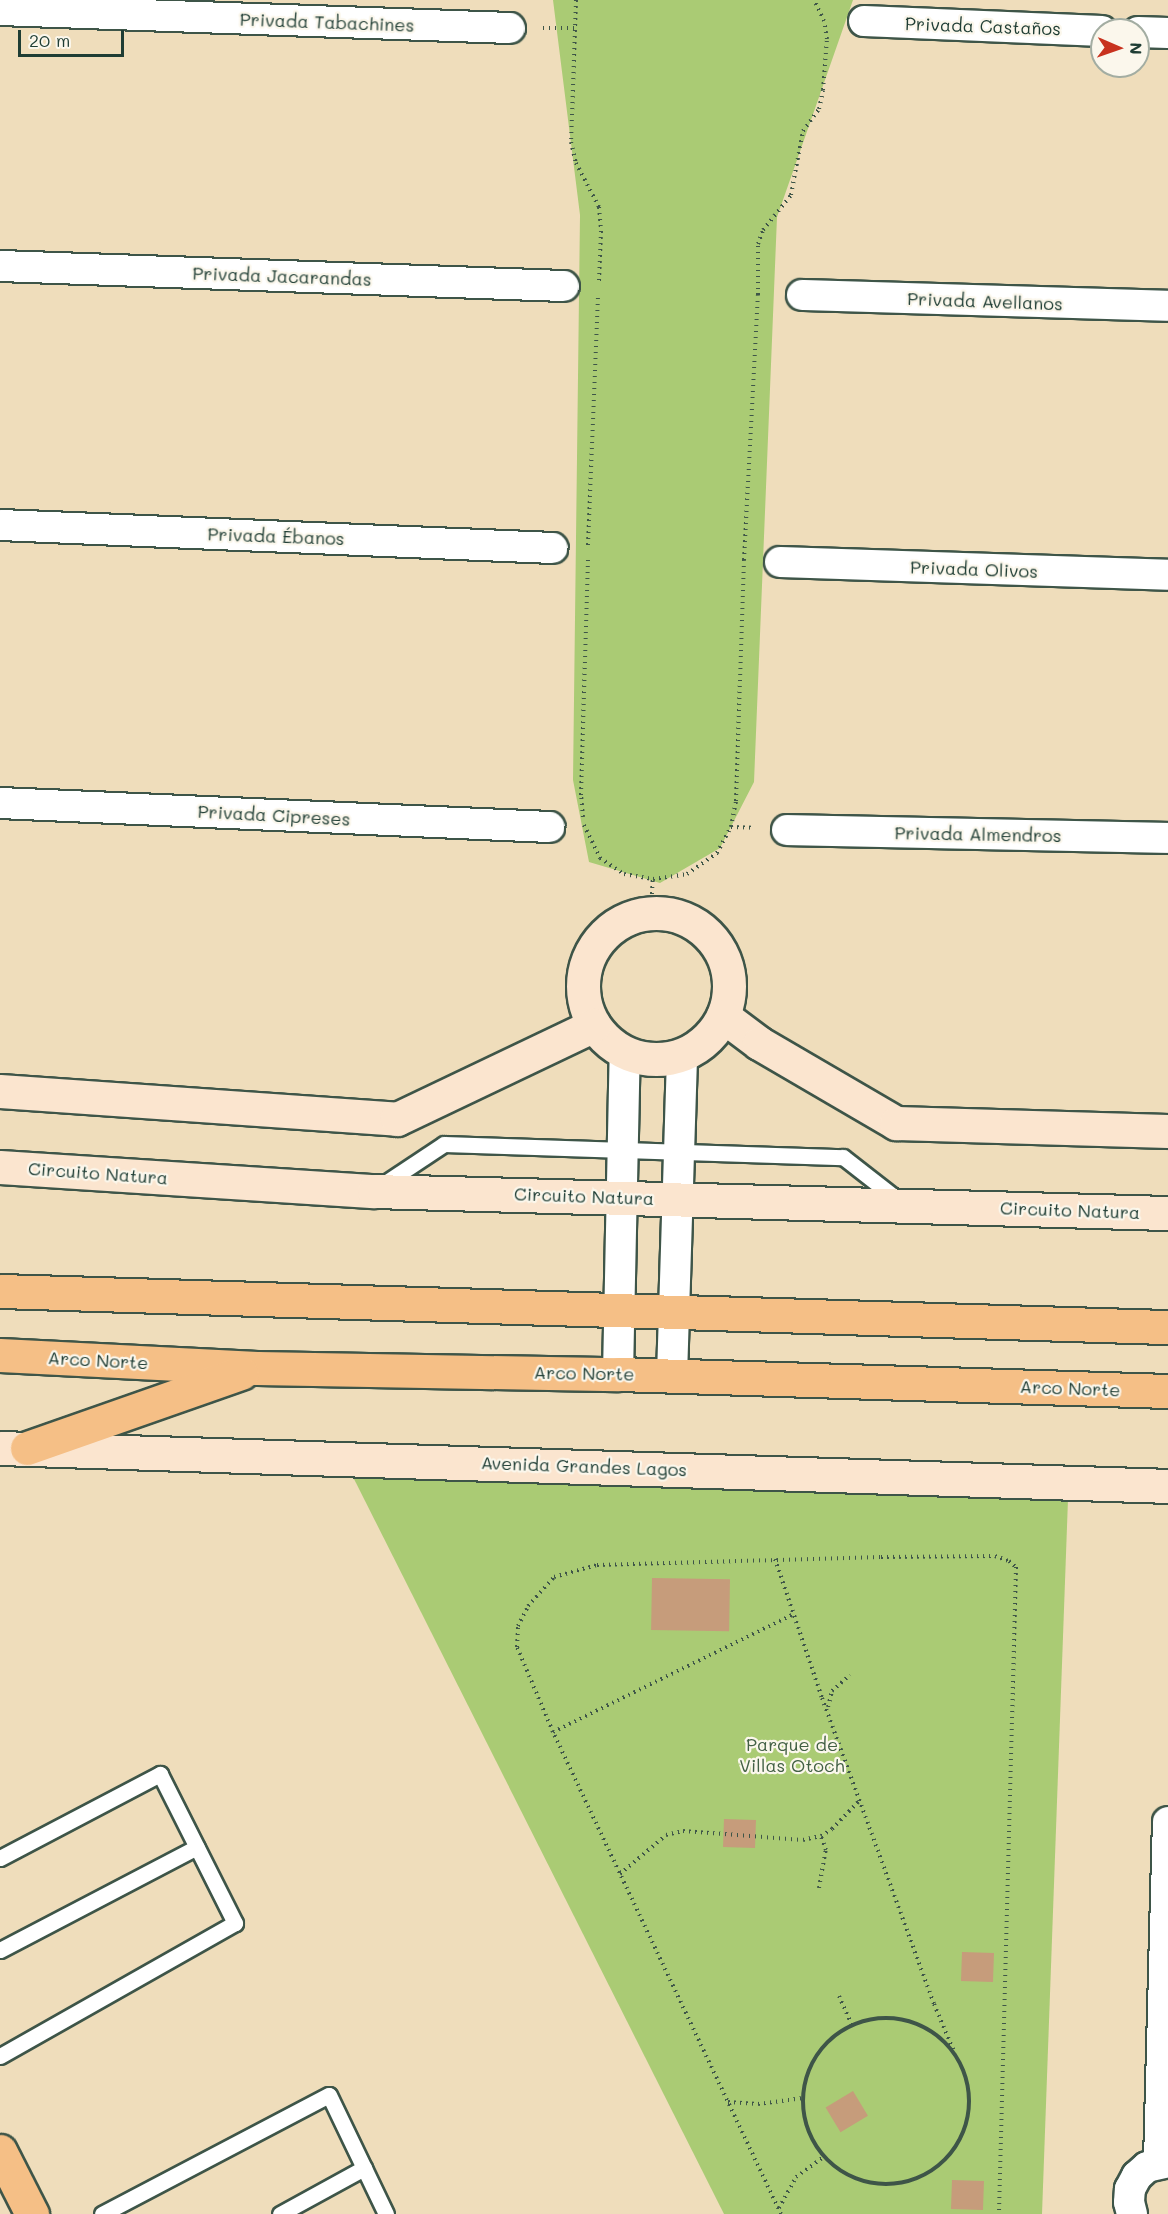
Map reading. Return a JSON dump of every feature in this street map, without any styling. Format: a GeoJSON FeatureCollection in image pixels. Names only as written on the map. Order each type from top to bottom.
{"type":"FeatureCollection","features":[{"type":"Feature","properties":{"kind":"main road"},"geometry":{"type":"LineString","coordinates":[[0,1291],[618,1312],[1168,1327]]}},
{"type":"Feature","properties":{"kind":"main road","name":"Arco Norte"},"geometry":{"type":"LineString","coordinates":[[0,1355],[257,1368],[618,1374],[1168,1391]]}},
{"type":"Feature","properties":{"kind":"main road"},"geometry":{"type":"LineString","coordinates":[[14,1448],[257,1368]]}},
{"type":"Feature","properties":{"kind":"main road"},"geometry":{"type":"LineString","coordinates":[[0,2151],[32,2214]]}},
{"type":"Feature","properties":{"kind":"street","name":"Privada Tabachines"},"geometry":{"type":"LineString","coordinates":[[0,10],[510,28]]}},
{"type":"Feature","properties":{"kind":"street","name":"Privada Castaños"},"geometry":{"type":"LineString","coordinates":[[864,21],[1090,30]]}},
{"type":"Feature","properties":{"kind":"street"},"geometry":{"type":"LineString","coordinates":[[1150,32],[1168,33]]}},
{"type":"Feature","properties":{"kind":"street","name":"Privada Jacarandas"},"geometry":{"type":"LineString","coordinates":[[0,266],[564,286]]}},
{"type":"Feature","properties":{"kind":"street","name":"Privada Avellanos"},"geometry":{"type":"LineString","coordinates":[[802,295],[1168,306]]}},
{"type":"Feature","properties":{"kind":"street","name":"Privada Ébanos"},"geometry":{"type":"LineString","coordinates":[[0,525],[553,548]]}},
{"type":"Feature","properties":{"kind":"street","name":"Privada Olivos"},"geometry":{"type":"LineString","coordinates":[[780,562],[1168,575]]}},
{"type":"Feature","properties":{"kind":"street","name":"Privada Cipreses"},"geometry":{"type":"LineString","coordinates":[[0,803],[549,827]]}},
{"type":"Feature","properties":{"kind":"street","name":"Privada Almendros"},"geometry":{"type":"LineString","coordinates":[[788,830],[1168,838]]}},
{"type":"Feature","properties":{"kind":"street"},"geometry":{"type":"LineString","coordinates":[[651,912],[676,915],[699,926],[716,944],[727,967],[729,992],[723,1016],[713,1032],[699,1046],[682,1055],[663,1059],[644,1058],[625,1053],[608,1041],[594,1025],[585,1002],[583,977],[590,952],[606,932],[627,918],[651,912]]}},
{"type":"Feature","properties":{"kind":"street"},"geometry":{"type":"LineString","coordinates":[[723,1016],[759,1043],[897,1123],[1168,1131]]}},
{"type":"Feature","properties":{"kind":"street"},"geometry":{"type":"LineString","coordinates":[[0,1091],[397,1119],[594,1025]]}},
{"type":"Feature","properties":{"kind":"street"},"geometry":{"type":"LineString","coordinates":[[618,1374],[625,1053]]}},
{"type":"Feature","properties":{"kind":"street"},"geometry":{"type":"LineString","coordinates":[[672,1376],[682,1055]]}},
{"type":"Feature","properties":{"kind":"street","name":"Circuito Natura"},"geometry":{"type":"LineString","coordinates":[[0,1167],[374,1191],[1168,1213]]}},
{"type":"Feature","properties":{"kind":"street","name":"Avenida Grandes Lagos"},"geometry":{"type":"LineString","coordinates":[[14,1448],[1168,1486]]}},
{"type":"Feature","properties":{"kind":"street"},"geometry":{"type":"LineString","coordinates":[[1132,2214],[1129,2202],[1130,2189],[1137,2176],[1147,2167],[1164,2162],[1168,1822]]}},
{"type":"Feature","properties":{"kind":"lane"},"geometry":{"type":"LineString","coordinates":[[374,1191],[444,1144],[843,1157],[905,1206]]}},
{"type":"Feature","properties":{"kind":"lane"},"geometry":{"type":"LineString","coordinates":[[0,1858],[160,1774],[235,1923],[0,2056]]}},
{"type":"Feature","properties":{"kind":"lane"},"geometry":{"type":"LineString","coordinates":[[0,1950],[197,1847]]}},
{"type":"Feature","properties":{"kind":"lane"},"geometry":{"type":"LineString","coordinates":[[102,2214],[329,2095],[386,2214]]}},
{"type":"Feature","properties":{"kind":"lane"},"geometry":{"type":"LineString","coordinates":[[280,2214],[364,2168]]}},
{"type":"Feature","properties":{"kind":"path"},"geometry":{"type":"LineString","coordinates":[[576,0],[571,142],[576,163],[599,207],[601,231],[581,795],[584,827],[600,858],[624,874],[654,879],[687,874],[717,853],[731,827],[736,801],[744,560],[758,295],[758,244],[763,230],[791,195],[803,131],[819,109],[823,90],[827,39],[824,21],[814,0]]}},
{"type":"Feature","properties":{"kind":"path"},"geometry":{"type":"LineString","coordinates":[[651,912],[654,879]]}},
{"type":"Feature","properties":{"kind":"path"},"geometry":{"type":"LineString","coordinates":[[781,2214],[552,1732],[517,1647],[518,1626],[528,1606],[554,1577],[597,1565],[775,1559],[995,1556],[1009,1561],[1016,1567],[999,2214]]}},
{"type":"Feature","properties":{"kind":"path"},"geometry":{"type":"LineString","coordinates":[[775,1559],[827,1710],[934,2004],[967,2081],[969,2110],[961,2138],[944,2161],[920,2178],[892,2184],[863,2182],[837,2169],[817,2148],[805,2121],[804,2098],[810,2067],[823,2046],[842,2029],[866,2019],[891,2017],[916,2023],[938,2035],[955,2054]]}},
{"type":"Feature","properties":{"kind":"path"},"geometry":{"type":"LineString","coordinates":[[552,1732],[794,1614]]}},
{"type":"Feature","properties":{"kind":"path"},"geometry":{"type":"LineString","coordinates":[[827,1710],[832,1691],[850,1675]]}},
{"type":"Feature","properties":{"kind":"path"},"geometry":{"type":"LineString","coordinates":[[620,1874],[666,1835],[682,1831],[803,1840],[821,1836],[832,1829],[860,1800]]}},
{"type":"Feature","properties":{"kind":"path"},"geometry":{"type":"LineString","coordinates":[[819,1888],[826,1850],[821,1836]]}},
{"type":"Feature","properties":{"kind":"path"},"geometry":{"type":"LineString","coordinates":[[839,1996],[852,2025]]}},
{"type":"Feature","properties":{"kind":"path"},"geometry":{"type":"LineString","coordinates":[[728,2102],[758,2104],[804,2098]]}},
{"type":"Feature","properties":{"kind":"path"},"geometry":{"type":"LineString","coordinates":[[778,2208],[796,2177],[825,2157]]}},
{"type":"Feature","properties":{"kind":"green space"},"geometry":{"type":"Polygon","coordinates":[[[553,0],[853,0],[777,217],[754,782],[720,848],[660,883],[589,862],[573,780],[580,215],[553,0]]]}},
{"type":"Feature","properties":{"kind":"green space","name":"Parque de Villas Otoch"},"geometry":{"type":"Polygon","coordinates":[[[351,1473],[1068,1499],[1042,2214],[724,2214],[351,1473]]]}},
{"type":"Feature","properties":{"kind":"building"},"geometry":{"type":"Polygon","coordinates":[[[652,1578],[730,1579],[729,1631],[651,1630],[652,1578]]]}},
{"type":"Feature","properties":{"kind":"building"},"geometry":{"type":"Polygon","coordinates":[[[724,1819],[756,1820],[755,1848],[723,1847],[724,1819]]]}},
{"type":"Feature","properties":{"kind":"building"},"geometry":{"type":"Polygon","coordinates":[[[962,1952],[994,1953],[993,1982],[961,1981],[962,1952]]]}},
{"type":"Feature","properties":{"kind":"building"},"geometry":{"type":"Polygon","coordinates":[[[853,2091],[868,2116],[841,2132],[826,2107],[853,2091]]]}},
{"type":"Feature","properties":{"kind":"building"},"geometry":{"type":"Polygon","coordinates":[[[952,2180],[984,2181],[983,2210],[951,2209],[952,2180]]]}}]}
